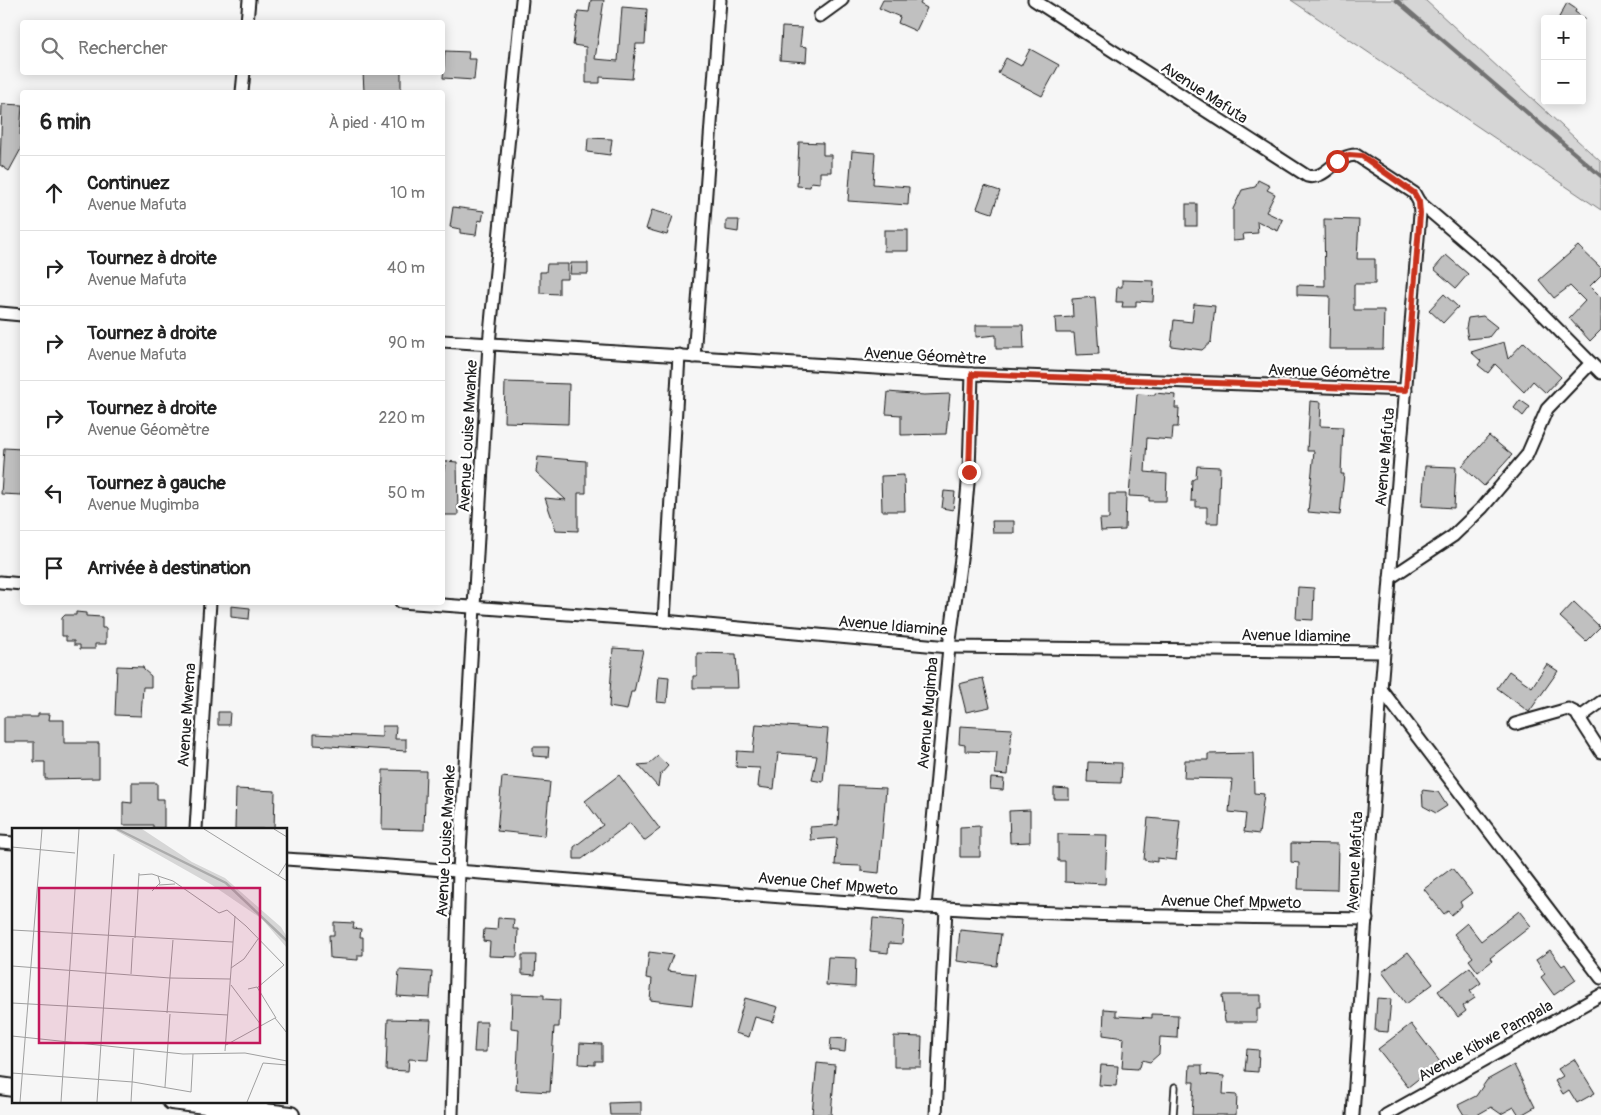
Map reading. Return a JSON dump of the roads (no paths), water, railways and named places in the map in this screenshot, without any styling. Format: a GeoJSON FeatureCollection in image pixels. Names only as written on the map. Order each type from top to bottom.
{"type":"FeatureCollection","features":[{"type":"Feature","properties":{"kind":"street"},"geometry":{"type":"LineString","coordinates":[[247,20],[249,0]]}},
{"type":"Feature","properties":{"kind":"street","name":"Avenue Louise Mwanke"},"geometry":{"type":"LineString","coordinates":[[452,1115],[459,870],[489,344],[522,0]]}},
{"type":"Feature","properties":{"kind":"street"},"geometry":{"type":"LineString","coordinates":[[694,357],[720,0]]}},
{"type":"Feature","properties":{"kind":"street"},"geometry":{"type":"LineString","coordinates":[[820,16],[842,0]]}},
{"type":"Feature","properties":{"kind":"street","name":"Avenue Mafuta"},"geometry":{"type":"LineString","coordinates":[[1034,0],[1307,176],[1318,176],[1341,158],[1356,155],[1414,193],[1419,202],[1420,214],[1381,689],[1353,1115]]}},
{"type":"Feature","properties":{"kind":"street"},"geometry":{"type":"LineString","coordinates":[[242,90],[244,75]]}},
{"type":"Feature","properties":{"kind":"street"},"geometry":{"type":"LineString","coordinates":[[1419,202],[1501,272],[1601,372]]}},
{"type":"Feature","properties":{"kind":"street"},"geometry":{"type":"LineString","coordinates":[[0,313],[20,315]]}},
{"type":"Feature","properties":{"kind":"street","name":"Avenue Géomètre"},"geometry":{"type":"LineString","coordinates":[[445,341],[972,374],[1406,390]]}},
{"type":"Feature","properties":{"kind":"street"},"geometry":{"type":"LineString","coordinates":[[664,621],[679,355]]}},
{"type":"Feature","properties":{"kind":"street"},"geometry":{"type":"LineString","coordinates":[[1390,578],[1453,536],[1483,507],[1526,454],[1547,409],[1591,363]]}},
{"type":"Feature","properties":{"kind":"street","name":"Avenue Mugimba"},"geometry":{"type":"LineString","coordinates":[[925,907],[949,647],[962,550],[969,472],[972,374]]}},
{"type":"Feature","properties":{"kind":"street"},"geometry":{"type":"LineString","coordinates":[[0,582],[20,584]]}},
{"type":"Feature","properties":{"kind":"street","name":"Avenue Idiamine"},"geometry":{"type":"LineString","coordinates":[[445,604],[664,621],[949,647],[1384,652]]}},
{"type":"Feature","properties":{"kind":"street","name":"Avenue Mwema"},"geometry":{"type":"LineString","coordinates":[[196,828],[210,605]]}},
{"type":"Feature","properties":{"kind":"street"},"geometry":{"type":"LineString","coordinates":[[1381,689],[1601,978]]}},
{"type":"Feature","properties":{"kind":"street"},"geometry":{"type":"LineString","coordinates":[[1579,718],[1601,702]]}},
{"type":"Feature","properties":{"kind":"street"},"geometry":{"type":"LineString","coordinates":[[1515,724],[1563,709],[1572,710],[1601,752]]}},
{"type":"Feature","properties":{"kind":"street","name":"Avenue Chef Mpweto"},"geometry":{"type":"LineString","coordinates":[[288,860],[459,870],[925,907],[1151,916],[1367,919]]}},
{"type":"Feature","properties":{"kind":"street"},"geometry":{"type":"LineString","coordinates":[[936,1115],[946,908]]}},
{"type":"Feature","properties":{"kind":"street","name":"Avenue Kibwe Pampala"},"geometry":{"type":"LineString","coordinates":[[1386,1115],[1601,995]]}},
{"type":"Feature","properties":{"kind":"street"},"geometry":{"type":"LineString","coordinates":[[179,1105],[291,1115]]}},
{"type":"Feature","properties":{"kind":"lane"},"geometry":{"type":"LineString","coordinates":[[1172,1115],[1175,1087]]}},
{"type":"Feature","properties":{"kind":"waterway"},"geometry":{"type":"LineString","coordinates":[[1396,0],[1601,176]]}}]}
